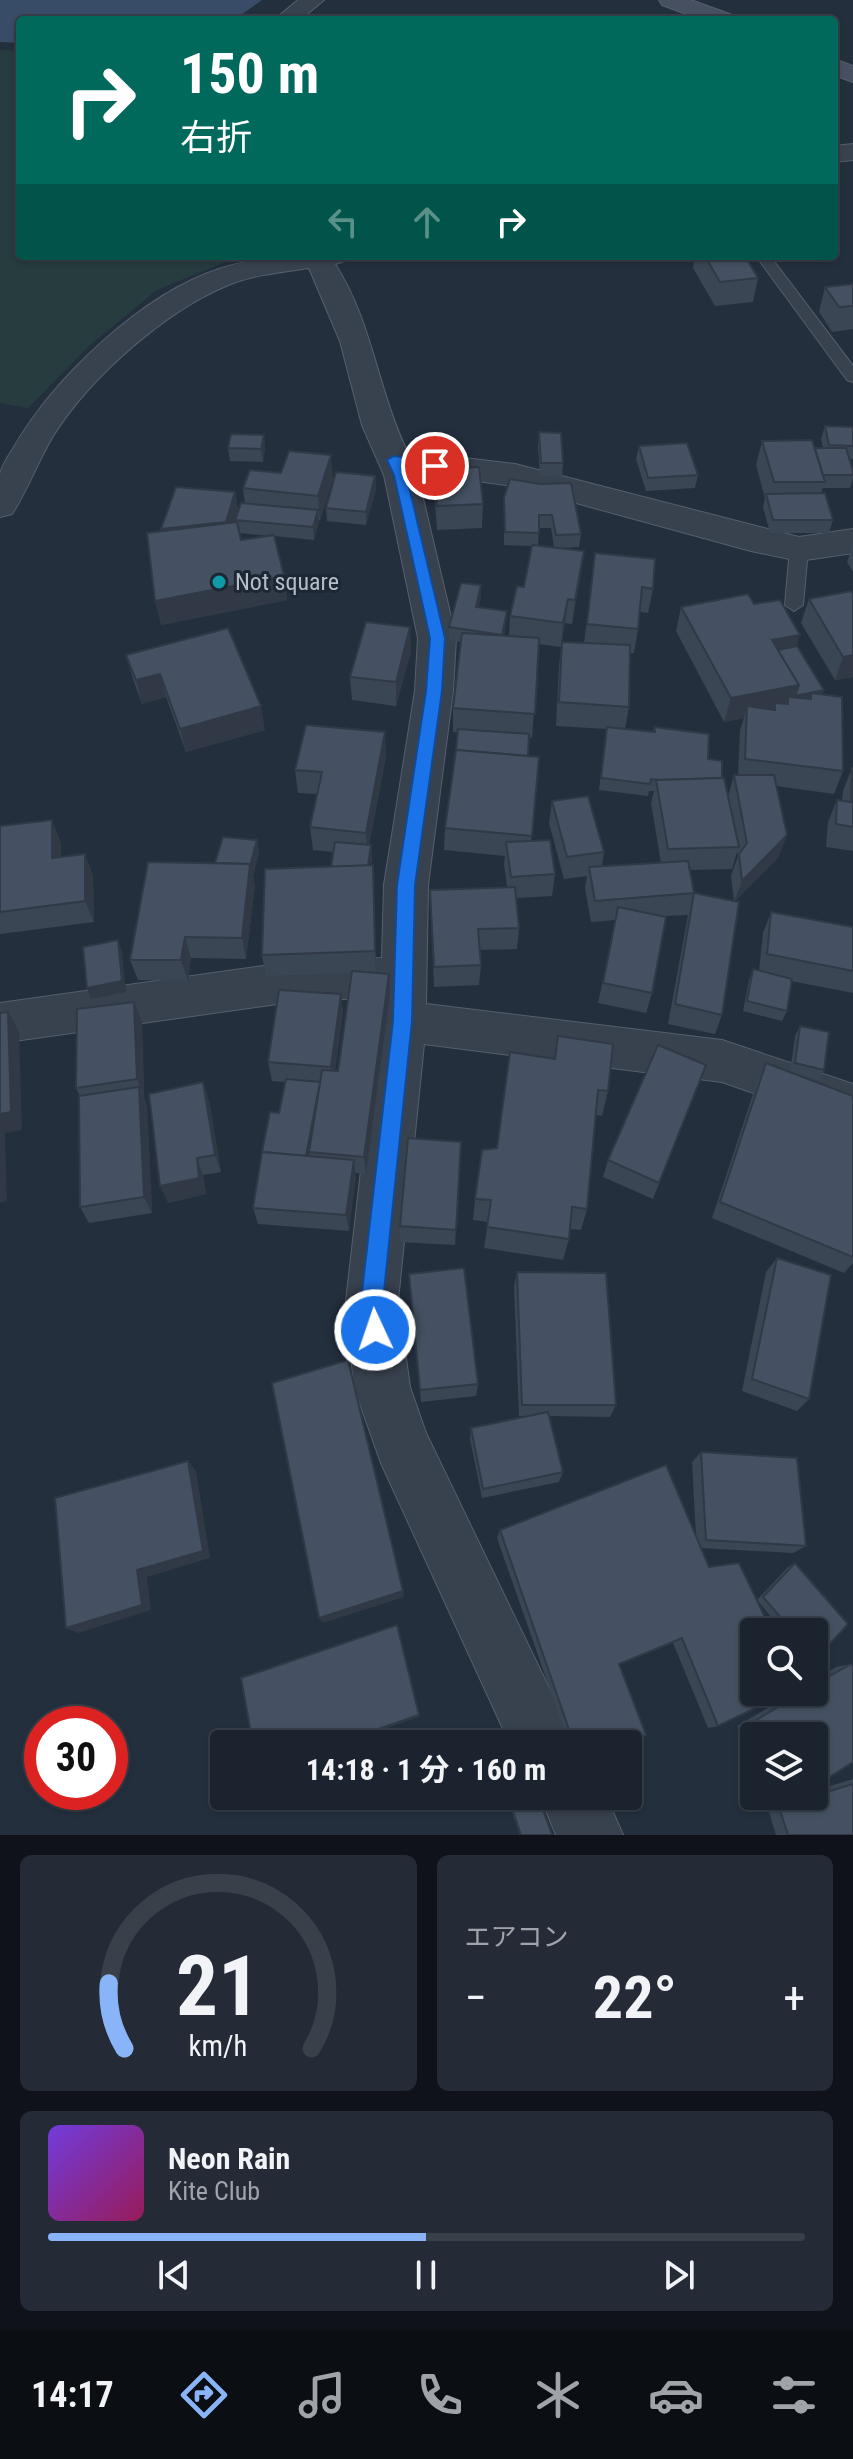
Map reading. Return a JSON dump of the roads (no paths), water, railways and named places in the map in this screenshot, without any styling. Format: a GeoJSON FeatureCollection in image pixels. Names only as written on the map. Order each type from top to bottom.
{"type":"FeatureCollection","features":[{"type":"Feature","properties":{"kind":"main road"},"geometry":{"type":"LineString","coordinates":[[670,0],[713,16]]}},
{"type":"Feature","properties":{"kind":"street"},"geometry":{"type":"LineString","coordinates":[[291,16],[313,0]]}},
{"type":"Feature","properties":{"kind":"street"},"geometry":{"type":"LineString","coordinates":[[0,506],[40,431],[63,401],[125,340],[166,306],[214,280],[260,267],[303,260]]}},
{"type":"Feature","properties":{"kind":"street"},"geometry":{"type":"LineString","coordinates":[[323,260],[355,341],[378,425],[401,475],[437,638],[434,691],[406,885],[403,1021],[372,1301],[382,1387],[401,1443],[511,1682],[537,1730]]}},
{"type":"Feature","properties":{"kind":"street"},"geometry":{"type":"LineString","coordinates":[[394,460],[515,475],[751,539],[799,549],[853,541]]}},
{"type":"Feature","properties":{"kind":"street"},"geometry":{"type":"LineString","coordinates":[[0,1023],[292,982],[405,976]]}},
{"type":"Feature","properties":{"kind":"street"},"geometry":{"type":"LineString","coordinates":[[403,1021],[722,1061],[853,1106]]}},
{"type":"Feature","properties":{"kind":"street"},"geometry":{"type":"LineString","coordinates":[[578,1810],[590,1835]]}},
{"type":"Feature","properties":{"kind":"lane"},"geometry":{"type":"LineString","coordinates":[[766,260],[853,377]]}},
{"type":"Feature","properties":{"kind":"lane"},"geometry":{"type":"LineString","coordinates":[[794,605],[799,549]]}},
{"type":"Feature","properties":{"kind":"water"},"geometry":{"type":"Polygon","coordinates":[[[0,0],[262,0],[240,16],[16,16],[16,43],[0,42],[0,0]]]}},
{"type":"Feature","properties":{"kind":"place","name":"Not square"},"geometry":{"type":"Point","coordinates":[219,582]}}]}
